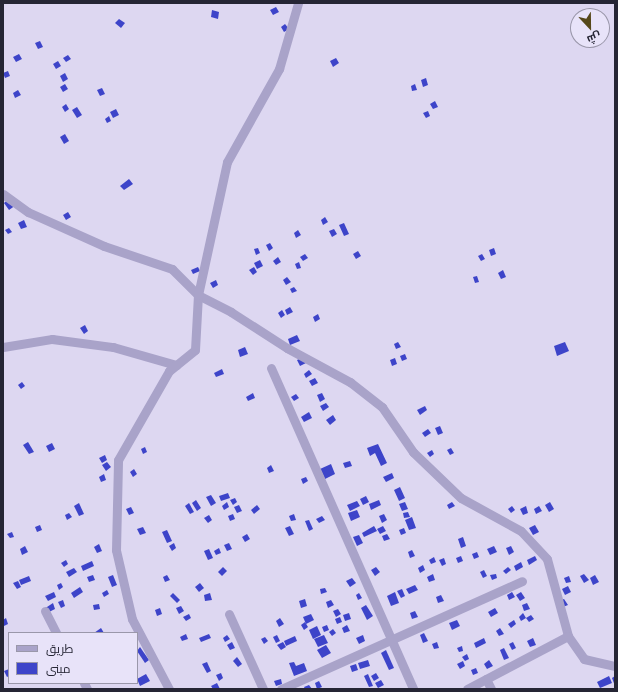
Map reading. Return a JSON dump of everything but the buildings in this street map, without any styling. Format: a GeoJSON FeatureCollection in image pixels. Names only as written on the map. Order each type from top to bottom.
{"type":"FeatureCollection","features":[{"type":"Feature","properties":{"kind":"street"},"geometry":{"type":"LineString","coordinates":[[169,689],[132,619],[116,550],[118,460],[169,371],[195,350],[198,295],[228,162],[279,69],[298,3]]}},
{"type":"Feature","properties":{"kind":"street"},"geometry":{"type":"LineString","coordinates":[[3,194],[35,216],[104,246],[172,269],[198,295],[231,312],[287,348],[350,382],[382,407],[413,452],[461,498],[520,531],[547,559],[568,636],[584,659],[615,666]]}},
{"type":"Feature","properties":{"kind":"street"},"geometry":{"type":"LineString","coordinates":[[3,347],[52,339],[113,348],[176,365]]}},
{"type":"Feature","properties":{"kind":"street"},"geometry":{"type":"LineString","coordinates":[[271,368],[413,689]]}},
{"type":"Feature","properties":{"kind":"street"},"geometry":{"type":"LineString","coordinates":[[281,689],[522,581]]}},
{"type":"Feature","properties":{"kind":"street"},"geometry":{"type":"LineString","coordinates":[[45,612],[55,632]]}},
{"type":"Feature","properties":{"kind":"street"},"geometry":{"type":"LineString","coordinates":[[229,614],[263,689]]}},
{"type":"Feature","properties":{"kind":"street"},"geometry":{"type":"LineString","coordinates":[[467,689],[568,636]]}},
{"type":"Feature","properties":{"kind":"street"},"geometry":{"type":"LineString","coordinates":[[486,679],[491,689]]}}]}
